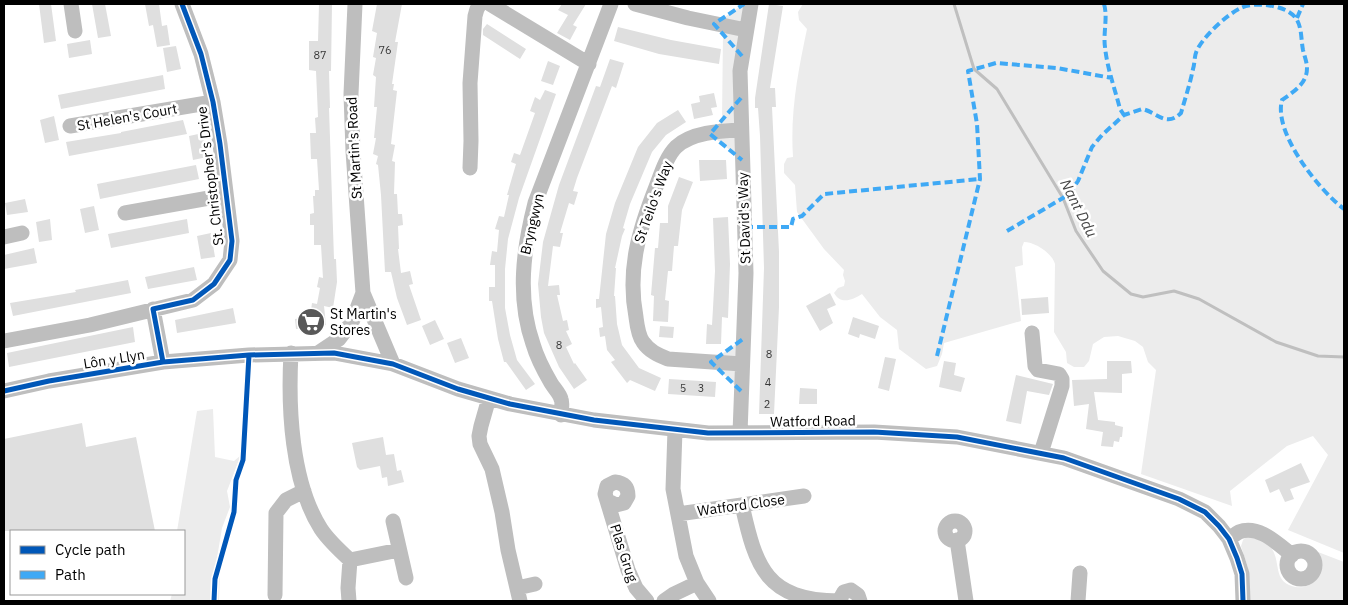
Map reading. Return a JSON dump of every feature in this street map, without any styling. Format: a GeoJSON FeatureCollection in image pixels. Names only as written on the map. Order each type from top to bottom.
{"type":"FeatureCollection","features":[{"type":"Feature","properties":{"kind":"street"},"geometry":{"type":"LineString","coordinates":[[71,4],[75,31]]}},
{"type":"Feature","properties":{"kind":"street","name":"St. Christopher's Drive"},"geometry":{"type":"LineString","coordinates":[[4,340],[90,325],[193,300],[214,284],[230,260],[232,241],[213,102],[200,54],[182,4]]}},
{"type":"Feature","properties":{"kind":"street","name":"St Martin's Road"},"geometry":{"type":"LineString","coordinates":[[355,4],[351,94],[363,293],[393,364]]}},
{"type":"Feature","properties":{"kind":"street"},"geometry":{"type":"LineString","coordinates":[[470,168],[470,83],[476,16],[480,4]]}},
{"type":"Feature","properties":{"kind":"street"},"geometry":{"type":"LineString","coordinates":[[490,4],[589,64]]}},
{"type":"Feature","properties":{"kind":"street","name":"Bryngwyn"},"geometry":{"type":"LineString","coordinates":[[561,415],[562,400],[543,368],[533,345],[525,316],[523,294],[527,234],[549,163],[611,4]]}},
{"type":"Feature","properties":{"kind":"street"},"geometry":{"type":"LineString","coordinates":[[635,4],[688,18],[746,30]]}},
{"type":"Feature","properties":{"kind":"street","name":"St David's Way"},"geometry":{"type":"LineString","coordinates":[[740,432],[746,273],[740,71],[751,4]]}},
{"type":"Feature","properties":{"kind":"street","name":"St Helen's Court"},"geometry":{"type":"LineString","coordinates":[[70,126],[213,102]]}},
{"type":"Feature","properties":{"kind":"street","name":"St Teilo's Way"},"geometry":{"type":"LineString","coordinates":[[741,130],[698,136],[685,140],[676,147],[669,157],[648,206],[637,238],[633,286],[638,330],[643,342],[649,349],[668,359],[742,364]]}},
{"type":"Feature","properties":{"kind":"street"},"geometry":{"type":"LineString","coordinates":[[125,213],[226,195]]}},
{"type":"Feature","properties":{"kind":"street"},"geometry":{"type":"LineString","coordinates":[[4,237],[22,233]]}},
{"type":"Feature","properties":{"kind":"street","name":"St Martin's Road"},"geometry":{"type":"LineString","coordinates":[[318,353],[339,339],[352,322],[363,293]]}},
{"type":"Feature","properties":{"kind":"street"},"geometry":{"type":"LineString","coordinates":[[153,309],[163,362]]}},
{"type":"Feature","properties":{"kind":"street"},"geometry":{"type":"LineString","coordinates":[[1032,333],[1035,366],[1038,370],[1058,374],[1062,380],[1062,386],[1041,453]]}},
{"type":"Feature","properties":{"kind":"street"},"geometry":{"type":"LineString","coordinates":[[291,353],[289,392],[291,427],[304,491],[320,528],[350,560]]}},
{"type":"Feature","properties":{"kind":"street","name":"Lôn y Llyn"},"geometry":{"type":"LineString","coordinates":[[4,390],[163,362],[291,353],[318,353]]}},
{"type":"Feature","properties":{"kind":"street","name":"Watford Road"},"geometry":{"type":"LineString","coordinates":[[318,353],[354,356],[393,364],[458,389],[517,406],[561,415],[708,433],[782,434],[824,432],[957,437],[1041,453],[1080,463],[1179,499],[1205,512],[1229,539],[1237,558],[1242,574],[1242,601]]}},
{"type":"Feature","properties":{"kind":"street"},"geometry":{"type":"LineString","coordinates":[[489,398],[479,436],[480,444],[494,478],[518,595],[535,584]]}},
{"type":"Feature","properties":{"kind":"street"},"geometry":{"type":"LineString","coordinates":[[675,430],[672,474],[673,489],[686,556],[697,583],[709,601]]}},
{"type":"Feature","properties":{"kind":"street"},"geometry":{"type":"LineString","coordinates":[[275,595],[276,513],[286,500],[304,491]]}},
{"type":"Feature","properties":{"kind":"street","name":"Watford Close"},"geometry":{"type":"LineString","coordinates":[[678,514],[804,496]]}},
{"type":"Feature","properties":{"kind":"street","name":"Plas Grug"},"geometry":{"type":"LineString","coordinates":[[608,501],[628,570],[636,588],[646,601]]}},
{"type":"Feature","properties":{"kind":"street"},"geometry":{"type":"LineString","coordinates":[[742,505],[753,549],[764,570],[774,582],[783,589],[810,599],[839,601],[844,592],[851,590],[858,595],[860,601]]}},
{"type":"Feature","properties":{"kind":"street"},"geometry":{"type":"LineString","coordinates":[[393,521],[398,550],[406,578]]}},
{"type":"Feature","properties":{"kind":"street"},"geometry":{"type":"LineString","coordinates":[[1229,539],[1239,532],[1249,530],[1258,532],[1292,554]]}},
{"type":"Feature","properties":{"kind":"street"},"geometry":{"type":"LineString","coordinates":[[957,540],[966,601]]}},
{"type":"Feature","properties":{"kind":"street"},"geometry":{"type":"LineString","coordinates":[[350,560],[398,550]]}},
{"type":"Feature","properties":{"kind":"street"},"geometry":{"type":"LineString","coordinates":[[349,601],[350,560]]}},
{"type":"Feature","properties":{"kind":"street"},"geometry":{"type":"LineString","coordinates":[[1078,601],[1080,573]]}},
{"type":"Feature","properties":{"kind":"street"},"geometry":{"type":"LineString","coordinates":[[664,601],[697,583]]}},
{"type":"Feature","properties":{"kind":"shaded area"},"geometry":{"type":"Polygon","coordinates":[[[744,4],[742,160],[710,134],[722,120],[723,33],[714,24],[744,4]]]}},
{"type":"Feature","properties":{"kind":"shaded area"},"geometry":{"type":"Polygon","coordinates":[[[803,4],[1344,4],[1344,553],[1288,530],[1328,455],[1313,436],[1287,446],[1230,491],[1232,506],[1141,474],[1156,370],[1148,362],[1143,347],[1135,341],[1118,336],[1104,337],[1093,344],[1089,361],[1084,367],[1074,367],[1067,363],[1066,352],[1054,332],[1055,264],[1047,252],[1038,246],[1024,242],[1022,247],[1023,265],[1015,267],[1021,321],[944,343],[937,366],[926,369],[899,349],[897,330],[880,317],[862,294],[847,300],[837,297],[834,293],[838,288],[844,286],[844,270],[824,249],[797,212],[795,185],[784,173],[784,164],[787,158],[793,157],[794,108],[807,29],[799,20],[798,12],[803,4]]]}},
{"type":"Feature","properties":{"kind":"shaded area"},"geometry":{"type":"Polygon","coordinates":[[[743,339],[741,391],[711,362],[743,339]]]}},
{"type":"Feature","properties":{"kind":"shaded area"},"geometry":{"type":"Polygon","coordinates":[[[213,409],[215,457],[234,461],[241,455],[227,491],[230,507],[222,528],[216,564],[220,571],[219,601],[170,601],[172,595],[185,595],[185,530],[177,530],[197,411],[213,409]]]}},
{"type":"Feature","properties":{"kind":"shaded area"},"geometry":{"type":"Polygon","coordinates":[[[1246,537],[1262,541],[1269,546],[1276,557],[1280,576],[1289,585],[1305,587],[1316,579],[1321,567],[1321,559],[1318,552],[1344,562],[1344,601],[1249,601],[1248,568],[1241,546],[1246,537]]]}},
{"type":"Feature","properties":{"kind":"building"},"geometry":{"type":"Polygon","coordinates":[[[39,4],[51,4],[56,41],[44,43],[39,4]]]}},
{"type":"Feature","properties":{"kind":"building"},"geometry":{"type":"Polygon","coordinates":[[[92,4],[105,4],[111,36],[98,38],[92,4]]]}},
{"type":"Feature","properties":{"kind":"building"},"geometry":{"type":"Polygon","coordinates":[[[145,4],[159,4],[162,26],[167,25],[170,45],[157,47],[153,25],[149,26],[145,4]]]}},
{"type":"Feature","properties":{"kind":"building"},"geometry":{"type":"Polygon","coordinates":[[[319,4],[332,4],[329,108],[334,259],[336,259],[337,282],[333,308],[324,306],[326,325],[296,329],[295,319],[310,317],[312,303],[317,304],[320,288],[317,287],[319,277],[323,278],[321,245],[314,245],[314,225],[310,225],[310,214],[314,213],[313,196],[315,196],[315,190],[319,190],[317,159],[311,159],[310,133],[316,133],[315,118],[318,117],[316,71],[309,70],[309,41],[318,41],[319,4]]]}},
{"type":"Feature","properties":{"kind":"building"},"geometry":{"type":"Polygon","coordinates":[[[377,4],[402,4],[395,42],[398,42],[392,84],[394,84],[393,90],[397,91],[391,144],[395,145],[392,161],[395,162],[394,194],[397,194],[398,214],[402,214],[403,225],[398,226],[401,273],[410,271],[413,284],[409,285],[421,320],[407,325],[397,298],[391,272],[385,272],[381,195],[378,165],[376,164],[378,156],[373,154],[376,138],[374,138],[377,107],[374,107],[376,77],[373,75],[376,58],[373,57],[377,33],[372,31],[377,4]]]}},
{"type":"Feature","properties":{"kind":"building"},"geometry":{"type":"Polygon","coordinates":[[[562,4],[586,4],[573,25],[577,27],[570,40],[557,33],[568,15],[558,10],[562,4]]]}},
{"type":"Feature","properties":{"kind":"building"},"geometry":{"type":"Polygon","coordinates":[[[769,4],[783,6],[770,88],[775,88],[776,107],[772,107],[779,252],[779,307],[774,414],[759,414],[764,268],[760,136],[758,108],[755,108],[755,98],[769,4]]]}},
{"type":"Feature","properties":{"kind":"building"},"geometry":{"type":"Polygon","coordinates":[[[487,24],[526,49],[520,59],[483,35],[483,29],[487,24]]]}},
{"type":"Feature","properties":{"kind":"building"},"geometry":{"type":"Polygon","coordinates":[[[618,27],[671,40],[721,49],[719,64],[659,54],[614,41],[618,27]]]}},
{"type":"Feature","properties":{"kind":"building"},"geometry":{"type":"Polygon","coordinates":[[[90,40],[92,54],[69,58],[67,44],[90,40]]]}},
{"type":"Feature","properties":{"kind":"building"},"geometry":{"type":"Polygon","coordinates":[[[176,46],[181,69],[167,72],[163,48],[176,46]]]}},
{"type":"Feature","properties":{"kind":"building"},"geometry":{"type":"Polygon","coordinates":[[[610,59],[624,63],[616,88],[612,86],[577,178],[573,191],[578,192],[574,205],[569,203],[560,233],[563,233],[560,247],[553,246],[548,286],[559,285],[560,295],[557,295],[563,321],[567,320],[569,330],[566,331],[572,344],[566,347],[574,364],[587,380],[574,389],[559,367],[544,333],[538,284],[543,242],[559,185],[596,86],[600,87],[610,59]]]}},
{"type":"Feature","properties":{"kind":"building"},"geometry":{"type":"Polygon","coordinates":[[[548,61],[560,66],[553,85],[541,81],[548,61]]]}},
{"type":"Feature","properties":{"kind":"building"},"geometry":{"type":"Polygon","coordinates":[[[163,75],[165,89],[61,109],[58,95],[163,75]]]}},
{"type":"Feature","properties":{"kind":"building"},"geometry":{"type":"Polygon","coordinates":[[[545,90],[556,94],[519,198],[508,239],[505,269],[505,308],[510,335],[517,360],[535,384],[526,390],[506,362],[504,362],[492,301],[489,301],[489,287],[495,287],[495,265],[490,265],[492,251],[497,252],[499,230],[495,229],[499,216],[504,217],[509,195],[507,195],[516,164],[511,162],[514,153],[520,155],[535,113],[530,111],[535,97],[540,100],[545,90]]]}},
{"type":"Feature","properties":{"kind":"building"},"geometry":{"type":"Polygon","coordinates":[[[714,93],[717,107],[711,108],[713,115],[694,119],[691,104],[700,102],[699,96],[714,93]]]}},
{"type":"Feature","properties":{"kind":"building"},"geometry":{"type":"Polygon","coordinates":[[[678,110],[686,122],[666,135],[652,152],[630,204],[615,268],[614,296],[617,324],[622,345],[639,368],[661,378],[655,391],[630,380],[627,383],[611,362],[615,360],[607,350],[605,336],[600,337],[599,328],[603,327],[601,307],[596,308],[596,299],[599,299],[606,234],[615,203],[638,147],[657,123],[678,110]]]}},
{"type":"Feature","properties":{"kind":"building"},"geometry":{"type":"Polygon","coordinates":[[[54,116],[59,140],[45,143],[40,120],[54,116]]]}},
{"type":"Feature","properties":{"kind":"building"},"geometry":{"type":"Polygon","coordinates":[[[183,120],[187,134],[69,156],[66,142],[183,120]]]}},
{"type":"Feature","properties":{"kind":"building"},"geometry":{"type":"Polygon","coordinates":[[[203,133],[207,157],[193,160],[189,136],[203,133]]]}},
{"type":"Feature","properties":{"kind":"building"},"geometry":{"type":"Polygon","coordinates":[[[699,160],[726,160],[727,179],[700,181],[699,160]]]}},
{"type":"Feature","properties":{"kind":"building"},"geometry":{"type":"Polygon","coordinates":[[[196,165],[199,179],[100,199],[97,184],[196,165]]]}},
{"type":"Feature","properties":{"kind":"building"},"geometry":{"type":"Polygon","coordinates":[[[679,177],[693,182],[682,210],[678,246],[674,246],[672,271],[668,271],[665,300],[669,301],[668,322],[653,321],[654,296],[651,295],[655,248],[658,248],[660,223],[668,223],[668,206],[679,177]]]}},
{"type":"Feature","properties":{"kind":"building"},"geometry":{"type":"Polygon","coordinates":[[[25,199],[28,212],[7,215],[5,203],[25,199]]]}},
{"type":"Feature","properties":{"kind":"building"},"geometry":{"type":"Polygon","coordinates":[[[94,206],[99,230],[85,233],[80,209],[94,206]]]}},
{"type":"Feature","properties":{"kind":"building"},"geometry":{"type":"Polygon","coordinates":[[[728,217],[730,264],[728,318],[722,317],[721,344],[706,344],[707,324],[712,325],[713,308],[715,271],[713,218],[728,217]]]}},
{"type":"Feature","properties":{"kind":"building"},"geometry":{"type":"Polygon","coordinates":[[[50,219],[52,240],[39,242],[36,222],[50,219]]]}},
{"type":"Feature","properties":{"kind":"building"},"geometry":{"type":"Polygon","coordinates":[[[187,219],[189,233],[111,248],[108,234],[187,219]]]}},
{"type":"Feature","properties":{"kind":"building"},"geometry":{"type":"Polygon","coordinates":[[[211,233],[215,257],[201,259],[197,236],[211,233]]]}},
{"type":"Feature","properties":{"kind":"building"},"geometry":{"type":"Polygon","coordinates":[[[34,248],[37,263],[4,269],[4,255],[34,248]]]}},
{"type":"Feature","properties":{"kind":"building"},"geometry":{"type":"Polygon","coordinates":[[[194,267],[197,280],[148,289],[145,277],[194,267]]]}},
{"type":"Feature","properties":{"kind":"building"},"geometry":{"type":"Polygon","coordinates":[[[128,280],[131,293],[13,316],[10,303],[76,292],[75,290],[128,280]]]}},
{"type":"Feature","properties":{"kind":"building"},"geometry":{"type":"Polygon","coordinates":[[[830,293],[836,305],[827,309],[833,323],[820,331],[806,306],[830,293]]]}},
{"type":"Feature","properties":{"kind":"building"},"geometry":{"type":"Polygon","coordinates":[[[1048,297],[1049,313],[1022,315],[1021,299],[1048,297]]]}},
{"type":"Feature","properties":{"kind":"building"},"geometry":{"type":"Polygon","coordinates":[[[233,308],[236,323],[177,333],[175,320],[233,308]]]}},
{"type":"Feature","properties":{"kind":"building"},"geometry":{"type":"Polygon","coordinates":[[[853,317],[879,326],[875,339],[860,334],[859,338],[848,334],[853,317]]]}},
{"type":"Feature","properties":{"kind":"building"},"geometry":{"type":"Polygon","coordinates":[[[435,320],[444,339],[430,345],[422,326],[435,320]]]}},
{"type":"Feature","properties":{"kind":"building"},"geometry":{"type":"Polygon","coordinates":[[[660,326],[674,327],[673,338],[659,337],[660,326]]]}},
{"type":"Feature","properties":{"kind":"building"},"geometry":{"type":"Polygon","coordinates":[[[133,327],[135,342],[9,367],[7,353],[133,327]]]}},
{"type":"Feature","properties":{"kind":"building"},"geometry":{"type":"Polygon","coordinates":[[[461,338],[469,358],[455,363],[447,343],[461,338]]]}},
{"type":"Feature","properties":{"kind":"building"},"geometry":{"type":"Polygon","coordinates":[[[885,357],[896,359],[889,391],[878,388],[885,357]]]}},
{"type":"Feature","properties":{"kind":"building"},"geometry":{"type":"Polygon","coordinates":[[[944,361],[956,363],[954,375],[965,378],[961,392],[939,387],[944,361]]]}},
{"type":"Feature","properties":{"kind":"building"},"geometry":{"type":"Polygon","coordinates":[[[1107,361],[1131,361],[1132,373],[1122,374],[1122,393],[1094,392],[1098,420],[1115,422],[1115,425],[1123,427],[1122,437],[1120,437],[1119,442],[1114,441],[1113,447],[1101,446],[1103,432],[1086,429],[1089,404],[1074,406],[1072,380],[1107,379],[1107,361]]]}},
{"type":"Feature","properties":{"kind":"building"},"geometry":{"type":"Polygon","coordinates":[[[1016,375],[1053,384],[1049,395],[1027,391],[1021,424],[1006,421],[1016,375]]]}},
{"type":"Feature","properties":{"kind":"building"},"geometry":{"type":"Polygon","coordinates":[[[669,379],[716,382],[715,397],[668,394],[669,379]]]}},
{"type":"Feature","properties":{"kind":"building"},"geometry":{"type":"Polygon","coordinates":[[[800,388],[817,389],[817,404],[799,404],[800,388]]]}},
{"type":"Feature","properties":{"kind":"building"},"geometry":{"type":"Polygon","coordinates":[[[82,423],[86,447],[136,437],[155,530],[4,531],[4,439],[82,423]]]}},
{"type":"Feature","properties":{"kind":"building"},"geometry":{"type":"Polygon","coordinates":[[[383,437],[386,455],[394,454],[397,471],[401,470],[404,482],[388,486],[387,477],[382,478],[380,466],[360,470],[357,467],[352,443],[383,437]]]}},
{"type":"Feature","properties":{"kind":"building"},"geometry":{"type":"Polygon","coordinates":[[[1301,463],[1310,482],[1290,489],[1294,499],[1285,502],[1279,489],[1270,493],[1265,480],[1301,463]]]}},
{"type":"Feature","properties":{"kind":"waterway","name":"Nant Ddu"},"geometry":{"type":"LineString","coordinates":[[954,4],[974,69],[997,89],[1063,198],[1076,231],[1103,271],[1131,294],[1143,297],[1174,291],[1199,299],[1276,342],[1318,356],[1344,357]]}},
{"type":"Feature","properties":{"kind":"marked path"},"geometry":{"type":"LineString","coordinates":[[742,56],[714,24],[744,4]]}},
{"type":"Feature","properties":{"kind":"marked path"},"geometry":{"type":"LineString","coordinates":[[1104,4],[1106,14],[1106,55],[1120,109],[1124,115]]}},
{"type":"Feature","properties":{"kind":"marked path"},"geometry":{"type":"LineString","coordinates":[[1297,18],[1303,4]]}},
{"type":"Feature","properties":{"kind":"marked path"},"geometry":{"type":"LineString","coordinates":[[1007,231],[1063,198],[1072,190],[1078,181],[1092,147],[1124,115],[1142,109],[1162,118],[1171,119],[1181,113],[1194,67],[1196,52],[1200,44],[1210,32],[1229,16],[1241,8],[1255,5],[1271,6],[1287,11],[1299,23],[1307,68],[1301,84],[1282,100],[1281,113],[1284,128],[1300,160],[1311,175],[1322,189],[1344,209]]}},
{"type":"Feature","properties":{"kind":"marked path"},"geometry":{"type":"LineString","coordinates":[[937,356],[980,179],[977,124],[968,71],[996,63],[1057,68],[1112,78]]}},
{"type":"Feature","properties":{"kind":"marked path"},"geometry":{"type":"LineString","coordinates":[[741,98],[710,134],[742,160]]}},
{"type":"Feature","properties":{"kind":"marked path"},"geometry":{"type":"LineString","coordinates":[[745,227],[791,227],[793,219],[802,216],[824,194],[980,179]]}},
{"type":"Feature","properties":{"kind":"marked path"},"geometry":{"type":"LineString","coordinates":[[741,391],[711,362],[743,339]]}},
{"type":"Feature","properties":{"kind":"cycle path"},"geometry":{"type":"LineString","coordinates":[[163,362],[153,309],[193,300],[214,284],[230,260],[232,241],[213,102],[201,54],[182,4]]}},
{"type":"Feature","properties":{"kind":"cycle path"},"geometry":{"type":"LineString","coordinates":[[4,391],[49,381],[163,362],[249,355],[334,353],[393,364],[458,389],[510,404],[594,420],[708,433],[874,432],[957,437],[1064,458],[1179,499],[1205,512],[1229,539],[1242,574],[1243,601]]}},
{"type":"Feature","properties":{"kind":"cycle path"},"geometry":{"type":"LineString","coordinates":[[214,601],[215,579],[234,512],[236,480],[243,460],[249,355]]}},
{"type":"Feature","properties":{"kind":"place","name":"St Martin's Stores"},"geometry":{"type":"Point","coordinates":[311,322]}}]}
